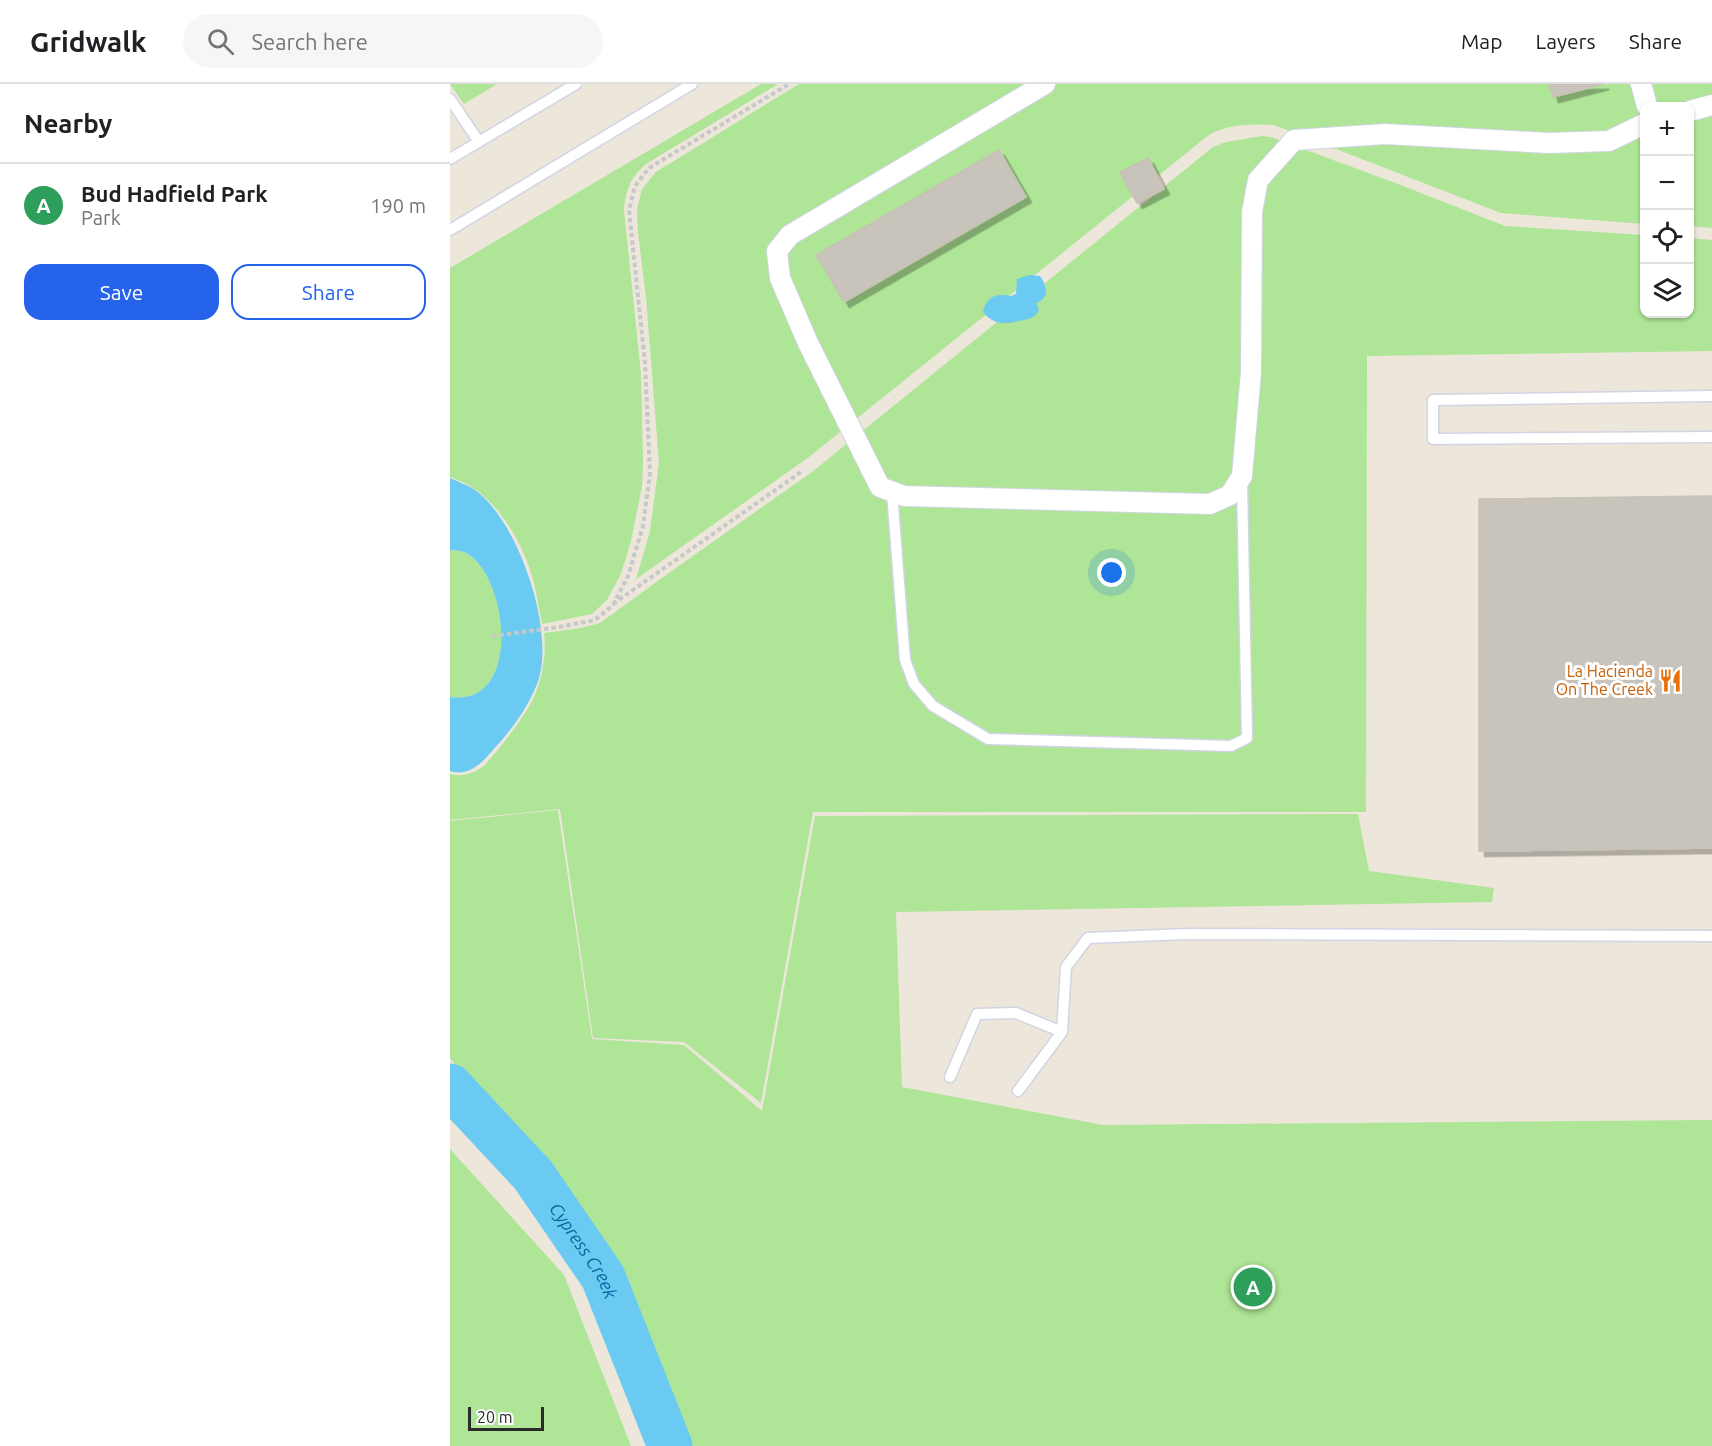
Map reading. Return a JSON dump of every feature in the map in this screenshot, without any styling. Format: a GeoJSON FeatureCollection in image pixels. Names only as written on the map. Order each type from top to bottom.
{"type":"FeatureCollection","features":[{"type":"Feature","properties":{"kind":"street"},"geometry":{"type":"LineString","coordinates":[[1045,84],[790,235],[777,251],[780,278],[808,343],[880,487],[892,492],[904,496],[1210,504],[1230,495],[1242,476],[1251,372],[1252,212],[1258,180],[1294,140],[1385,134],[1549,143],[1609,141],[1640,126]]}},
{"type":"Feature","properties":{"kind":"street"},"geometry":{"type":"LineString","coordinates":[[1641,84],[1646,102]]}},
{"type":"Feature","properties":{"kind":"street"},"geometry":{"type":"LineString","coordinates":[[1694,110],[1712,105]]}},
{"type":"Feature","properties":{"kind":"lane"},"geometry":{"type":"LineString","coordinates":[[450,159],[576,84]]}},
{"type":"Feature","properties":{"kind":"lane"},"geometry":{"type":"LineString","coordinates":[[450,230],[692,84]]}},
{"type":"Feature","properties":{"kind":"lane"},"geometry":{"type":"LineString","coordinates":[[450,99],[479,142]]}},
{"type":"Feature","properties":{"kind":"lane"},"geometry":{"type":"LineString","coordinates":[[1712,396],[1433,400],[1433,439],[1712,437]]}},
{"type":"Feature","properties":{"kind":"lane"},"geometry":{"type":"LineString","coordinates":[[892,492],[905,660],[914,684],[933,706],[988,739],[1231,747],[1247,738],[1242,476]]}},
{"type":"Feature","properties":{"kind":"lane"},"geometry":{"type":"LineString","coordinates":[[1018,1091],[1062,1032],[1066,967],[1088,938],[1188,934],[1712,936]]}},
{"type":"Feature","properties":{"kind":"lane"},"geometry":{"type":"LineString","coordinates":[[950,1077],[977,1014],[1016,1013],[1062,1032]]}},
{"type":"Feature","properties":{"kind":"path"},"geometry":{"type":"LineString","coordinates":[[613,605],[628,576],[643,526],[651,474],[645,363],[629,210],[635,186],[649,168],[789,84]]}},
{"type":"Feature","properties":{"kind":"path"},"geometry":{"type":"LineString","coordinates":[[492,636],[595,620],[801,472]]}},
{"type":"Feature","properties":{"kind":"green space"},"geometry":{"type":"Polygon","coordinates":[[[450,84],[497,84],[464,104],[450,84]]]}},
{"type":"Feature","properties":{"kind":"green space"},"geometry":{"type":"Polygon","coordinates":[[[761,84],[778,84],[646,164],[630,184],[624,210],[641,374],[643,460],[642,486],[631,541],[621,574],[607,600],[592,614],[542,624],[530,570],[512,531],[495,508],[475,489],[450,477],[450,268],[761,84]]]}},
{"type":"Feature","properties":{"kind":"green space"},"geometry":{"type":"Polygon","coordinates":[[[799,84],[1712,84],[1712,228],[1694,226],[1694,102],[1640,102],[1640,224],[1501,213],[1274,125],[1241,125],[1210,134],[809,457],[636,579],[650,531],[659,463],[637,209],[642,189],[656,172],[799,84]]]}},
{"type":"Feature","properties":{"kind":"green space"},"geometry":{"type":"Polygon","coordinates":[[[1262,136],[1271,137],[1505,226],[1640,235],[1640,318],[1694,318],[1694,238],[1712,240],[1712,351],[1367,356],[1366,812],[813,812],[761,1103],[684,1042],[593,1038],[560,809],[450,820],[450,774],[466,774],[483,766],[522,717],[533,699],[540,680],[545,645],[544,633],[600,623],[812,472],[1213,147],[1226,142],[1262,136]]]}},
{"type":"Feature","properties":{"kind":"green space"},"geometry":{"type":"Polygon","coordinates":[[[450,550],[468,554],[482,568],[493,589],[499,613],[501,639],[498,663],[489,683],[473,695],[450,697],[450,550]]]}},
{"type":"Feature","properties":{"kind":"green space"},"geometry":{"type":"Polygon","coordinates":[[[558,810],[592,1039],[684,1045],[762,1111],[815,816],[1358,814],[1369,871],[1494,888],[1492,902],[896,912],[902,1087],[1103,1125],[1712,1120],[1712,1446],[684,1446],[597,1239],[450,1058],[450,821],[558,810]]]}},
{"type":"Feature","properties":{"kind":"green space"},"geometry":{"type":"Polygon","coordinates":[[[450,1149],[564,1275],[631,1446],[450,1446],[450,1149]]]}},
{"type":"Feature","properties":{"kind":"water"},"geometry":{"type":"Polygon","coordinates":[[[1029,275],[1040,276],[1046,288],[1044,298],[1036,303],[1039,310],[1035,315],[1028,319],[1004,323],[990,319],[983,312],[987,302],[993,297],[1016,294],[1017,279],[1029,275]]]}},
{"type":"Feature","properties":{"kind":"water"},"geometry":{"type":"Polygon","coordinates":[[[450,478],[475,490],[491,505],[505,525],[529,577],[537,604],[541,631],[542,657],[539,678],[525,708],[488,756],[474,768],[463,772],[450,771],[450,697],[473,695],[489,683],[498,663],[501,639],[499,613],[493,589],[482,568],[468,554],[450,550],[450,478]]]}},
{"type":"Feature","properties":{"kind":"building"},"geometry":{"type":"Polygon","coordinates":[[[1549,84],[1604,84],[1553,97],[1549,84]]]}},
{"type":"Feature","properties":{"kind":"building"},"geometry":{"type":"Polygon","coordinates":[[[999,150],[1026,197],[844,302],[816,255],[999,150]]]}},
{"type":"Feature","properties":{"kind":"building"},"geometry":{"type":"Polygon","coordinates":[[[1148,158],[1164,189],[1137,203],[1120,172],[1148,158]]]}},
{"type":"Feature","properties":{"kind":"building"},"geometry":{"type":"Polygon","coordinates":[[[1712,496],[1712,848],[1479,851],[1479,499],[1712,496]]]}},
{"type":"Feature","properties":{"kind":"waterway","name":"Cypress Creek"},"geometry":{"type":"LineString","coordinates":[[450,1086],[533,1175],[603,1277],[670,1446]]}},
{"type":"Feature","properties":{"kind":"place","name":"La Hacienda On The Creek"},"geometry":{"type":"Point","coordinates":[1671,680]}},
{"type":"Feature","properties":{"kind":"place","name":"Bud Hadfield Park"},"geometry":{"type":"Point","coordinates":[1253,1287]}}]}
